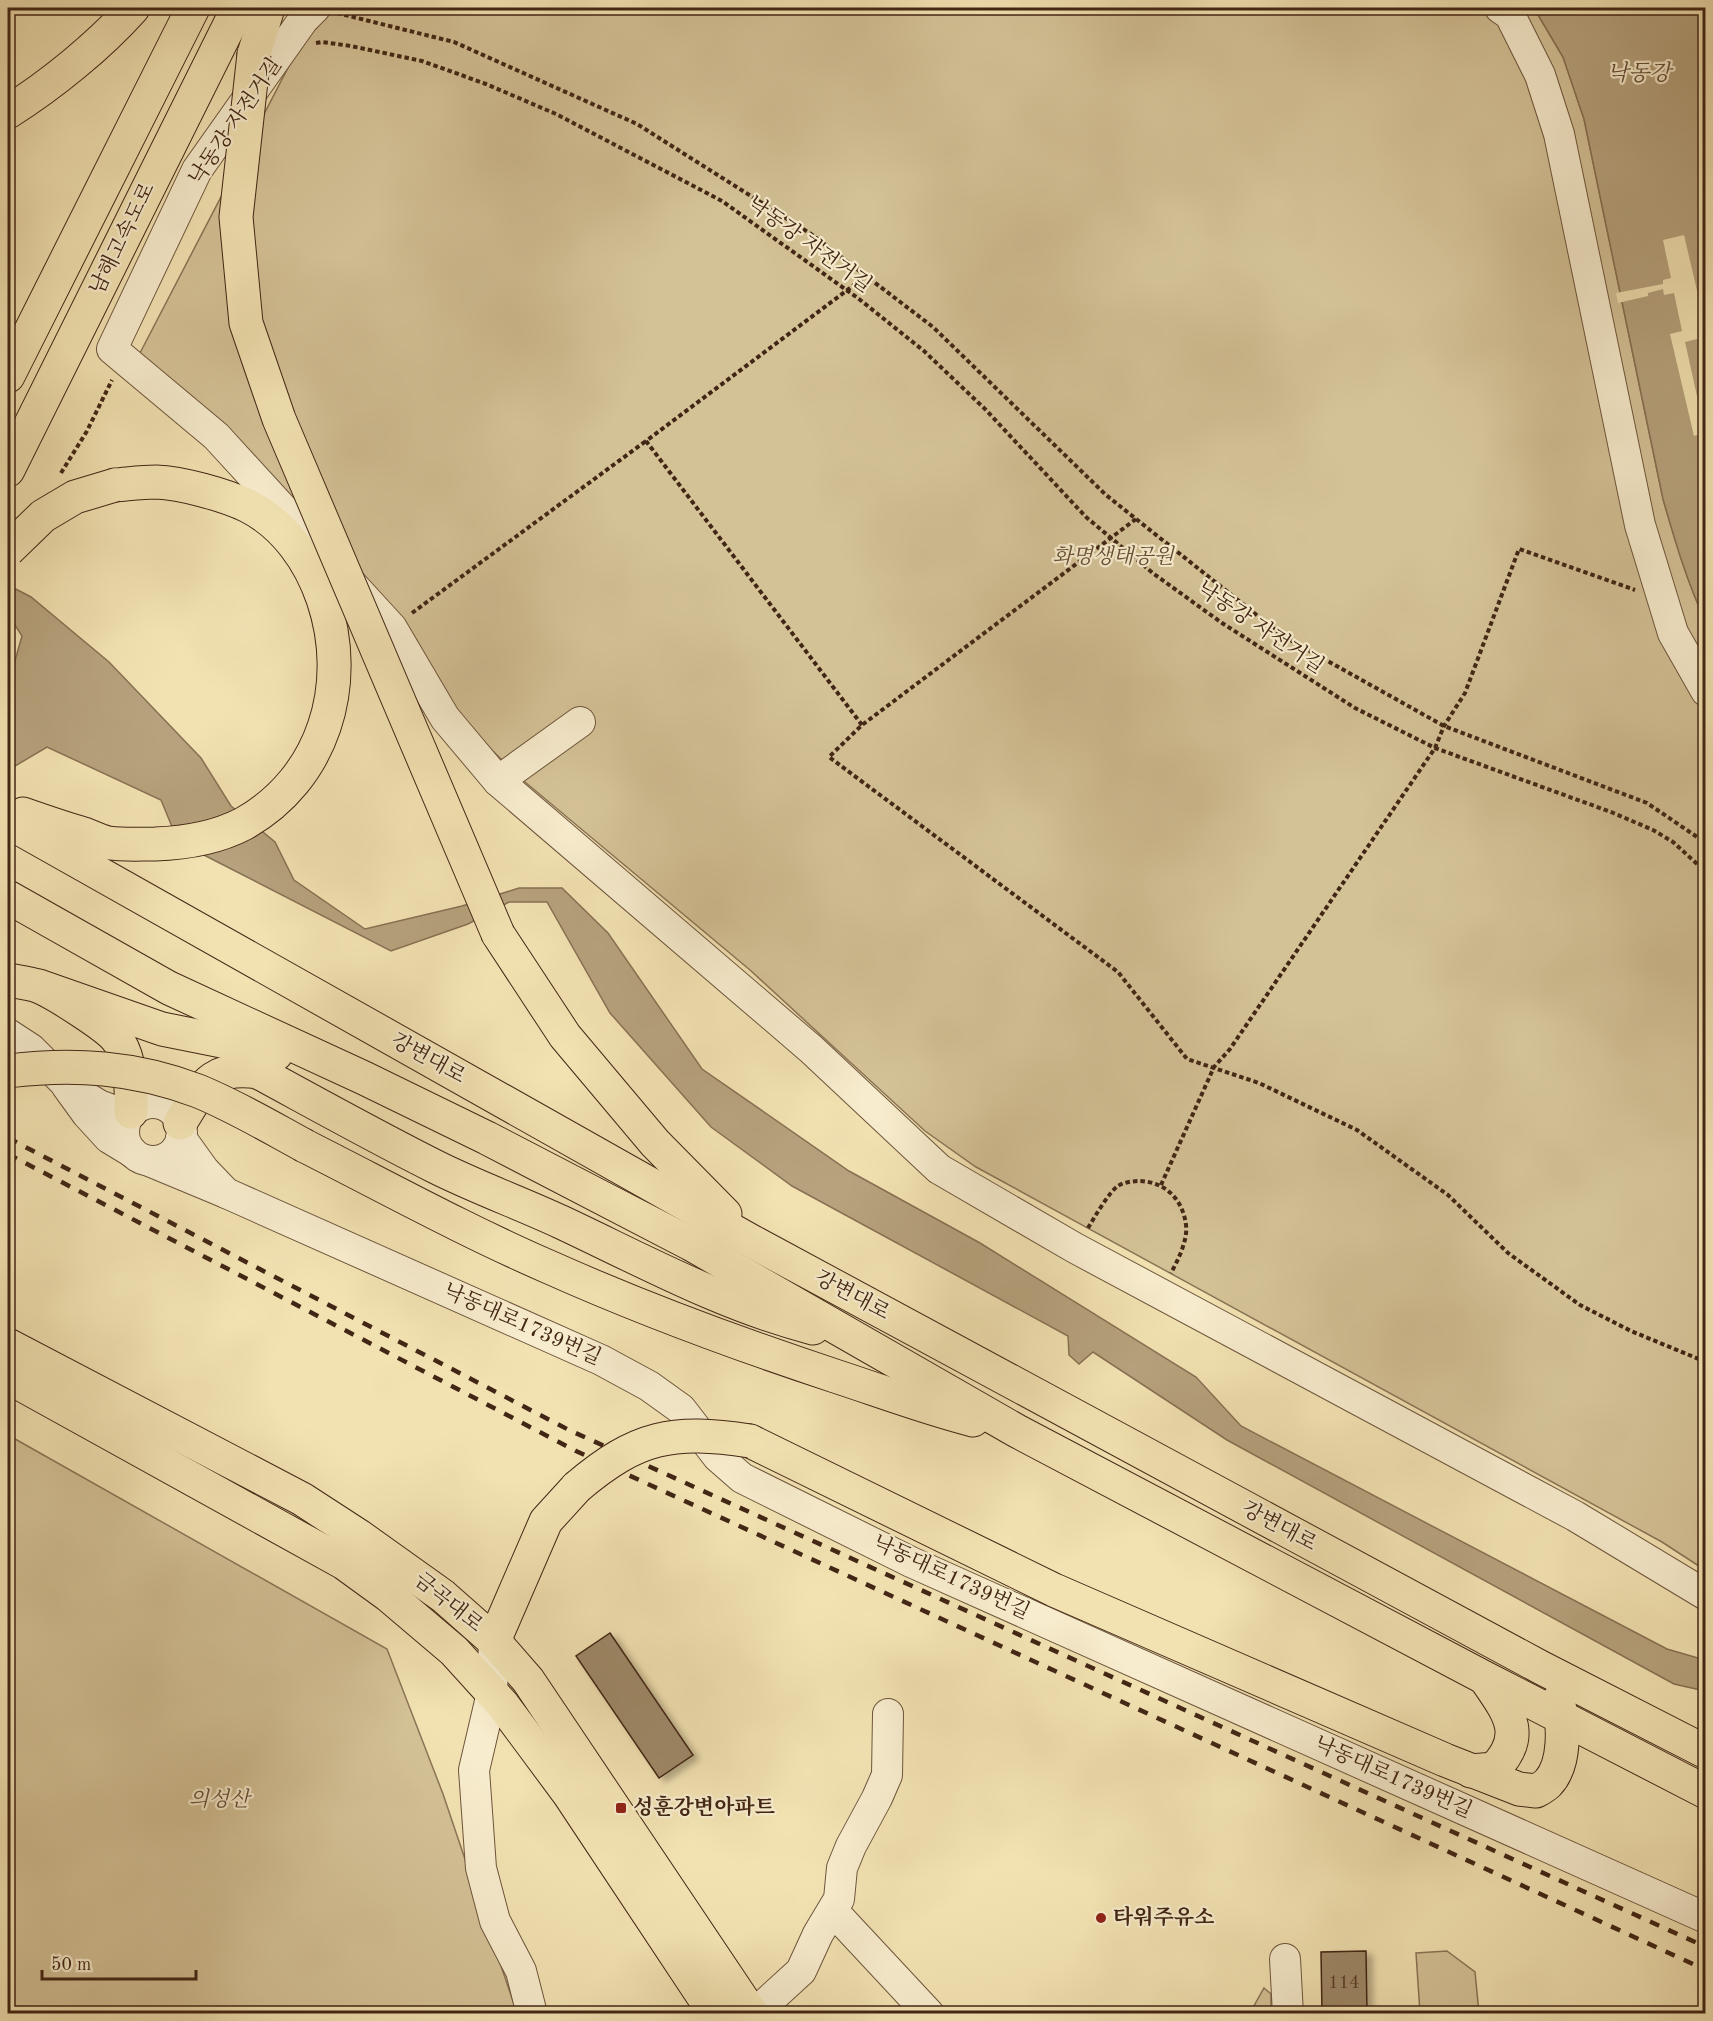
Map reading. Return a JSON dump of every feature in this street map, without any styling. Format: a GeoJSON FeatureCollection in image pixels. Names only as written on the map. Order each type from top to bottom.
{"type":"FeatureCollection","features":[{"type":"Feature","properties":{"kind":"main road"},"geometry":{"type":"LineString","coordinates":[[8,112],[106,37],[133,8]]}},
{"type":"Feature","properties":{"kind":"main road","name":"남해고속도로"},"geometry":{"type":"LineString","coordinates":[[8,376],[193,8]]}},
{"type":"Feature","properties":{"kind":"main road","name":"남해고속도로"},"geometry":{"type":"LineString","coordinates":[[8,470],[238,8]]}},
{"type":"Feature","properties":{"kind":"main road"},"geometry":{"type":"LineString","coordinates":[[268,8],[254,54],[236,217],[246,323],[279,419],[498,934],[565,1036],[655,1143],[752,1241]]}},
{"type":"Feature","properties":{"kind":"main road"},"geometry":{"type":"LineString","coordinates":[[8,550],[44,516],[75,498],[115,485],[158,482],[228,497],[250,507],[275,525],[294,543],[318,585],[328,613],[335,667],[334,695],[324,729],[312,754],[292,783],[270,806],[242,824],[206,838],[177,843],[109,843],[8,808]]}},
{"type":"Feature","properties":{"kind":"main road","name":"강변대로"},"geometry":{"type":"LineString","coordinates":[[8,822],[752,1241],[1540,1667],[1706,1752]]}},
{"type":"Feature","properties":{"kind":"main road","name":"강변대로"},"geometry":{"type":"LineString","coordinates":[[8,897],[169,988],[487,1138],[691,1244],[1017,1431],[1706,1792]]}},
{"type":"Feature","properties":{"kind":"main road"},"geometry":{"type":"LineString","coordinates":[[23,983],[162,1029],[232,1043],[364,1078]]}},
{"type":"Feature","properties":{"kind":"main road"},"geometry":{"type":"LineString","coordinates":[[23,983],[100,1024],[117,1040],[125,1056],[132,1090],[130,1114]]}},
{"type":"Feature","properties":{"kind":"main road"},"geometry":{"type":"LineString","coordinates":[[8,1071],[85,1067],[123,1070],[189,1088],[218,1100],[437,1214],[549,1267],[663,1315],[760,1352],[918,1404],[1017,1431]]}},
{"type":"Feature","properties":{"kind":"main road"},"geometry":{"type":"LineString","coordinates":[[180,1130],[204,1086],[221,1073],[240,1070],[258,1072],[436,1167],[560,1222],[710,1293],[783,1320],[859,1340]]}},
{"type":"Feature","properties":{"kind":"main road","name":"금곡대로"},"geometry":{"type":"LineString","coordinates":[[8,1345],[302,1498],[443,1596],[494,1641],[528,1680],[753,2013]]}},
{"type":"Feature","properties":{"kind":"main road","name":"금곡대로"},"geometry":{"type":"LineString","coordinates":[[8,1377],[344,1563],[388,1595],[454,1651],[492,1694],[569,1794],[706,2009]]}},
{"type":"Feature","properties":{"kind":"main road"},"geometry":{"type":"LineString","coordinates":[[494,1641],[546,1521],[577,1487],[612,1460],[653,1441],[678,1435],[716,1436],[750,1441],[1054,1590],[1519,1790],[1536,1791],[1549,1782],[1557,1765],[1561,1748],[1563,1719],[1557,1699],[1540,1667]]}},
{"type":"Feature","properties":{"kind":"main road"},"geometry":{"type":"LineString","coordinates":[[1471,1771],[1494,1769],[1504,1759],[1513,1740],[1510,1715],[1485,1678]]}},
{"type":"Feature","properties":{"kind":"street"},"geometry":{"type":"LineString","coordinates":[[1500,8],[1510,15],[1540,75],[1559,134],[1640,525],[1673,633],[1706,691]]}},
{"type":"Feature","properties":{"kind":"street"},"geometry":{"type":"LineString","coordinates":[[324,10],[303,20],[196,170],[112,349],[216,436],[392,628],[445,718],[498,781],[811,1049],[939,1169],[1075,1248],[1575,1516],[1706,1595]]}},
{"type":"Feature","properties":{"kind":"street"},"geometry":{"type":"LineString","coordinates":[[498,781],[580,722]]}},
{"type":"Feature","properties":{"kind":"street"},"geometry":{"type":"LineString","coordinates":[[8,1034],[31,1048],[66,1085],[99,1105],[130,1114]]}},
{"type":"Feature","properties":{"kind":"street","name":"낙동대로1739번길"},"geometry":{"type":"LineString","coordinates":[[66,1085],[87,1114],[109,1138],[141,1156],[601,1360],[649,1386],[681,1409],[718,1457],[742,1478],[911,1562],[1706,1918]]}},
{"type":"Feature","properties":{"kind":"street"},"geometry":{"type":"LineString","coordinates":[[180,1130],[175,1150],[159,1160],[141,1156],[126,1144],[124,1135],[124,1125],[130,1114],[142,1105],[159,1103],[173,1112],[180,1130],[204,1170],[226,1193]]}},
{"type":"Feature","properties":{"kind":"street"},"geometry":{"type":"LineString","coordinates":[[494,1641],[492,1694],[474,1770],[481,1868],[495,1921],[521,1971],[532,2013]]}},
{"type":"Feature","properties":{"kind":"street"},"geometry":{"type":"LineString","coordinates":[[753,2013],[801,1971],[818,1934],[839,1899],[842,1868],[887,1775],[888,1714]]}},
{"type":"Feature","properties":{"kind":"street"},"geometry":{"type":"LineString","coordinates":[[833,1911],[929,2013]]}},
{"type":"Feature","properties":{"kind":"street"},"geometry":{"type":"LineString","coordinates":[[1285,1959],[1288,2013]]}},
{"type":"Feature","properties":{"kind":"path"},"geometry":{"type":"LineString","coordinates":[[324,10],[454,42],[637,124],[811,234],[933,327],[1106,495],[1283,636],[1444,726],[1647,803],[1706,843]]}},
{"type":"Feature","properties":{"kind":"path","name":"낙동강 자전거길"},"geometry":{"type":"LineString","coordinates":[[311,44],[322,42],[351,46],[422,61],[486,84],[556,114],[722,201],[924,351],[986,409],[1086,517],[1154,574],[1222,623],[1355,708],[1435,748],[1611,812],[1653,830],[1673,842],[1706,872]]}},
{"type":"Feature","properties":{"kind":"path"},"geometry":{"type":"LineString","coordinates":[[392,628],[866,276]]}},
{"type":"Feature","properties":{"kind":"path"},"geometry":{"type":"LineString","coordinates":[[60,476],[87,430],[124,357]]}},
{"type":"Feature","properties":{"kind":"path"},"geometry":{"type":"LineString","coordinates":[[646,441],[862,725]]}},
{"type":"Feature","properties":{"kind":"path"},"geometry":{"type":"LineString","coordinates":[[1136,519],[862,725],[829,758],[1118,972],[1187,1059],[1259,1083],[1357,1130],[1448,1195],[1508,1252],[1580,1305],[1631,1331],[1706,1362]]}},
{"type":"Feature","properties":{"kind":"path"},"geometry":{"type":"LineString","coordinates":[[1161,1185],[1215,1067],[1230,1049],[1435,748],[1444,726],[1465,693],[1519,549],[1638,592],[1659,586]]}},
{"type":"Feature","properties":{"kind":"path"},"geometry":{"type":"LineString","coordinates":[[1075,1248],[1118,1186],[1132,1181],[1161,1185],[1174,1196],[1182,1208],[1187,1228],[1179,1258],[1161,1293]]}},
{"type":"Feature","properties":{"kind":"green space","name":"화명생태공원"},"geometry":{"type":"Polygon","coordinates":[[[319,8],[1534,8],[1563,57],[1584,119],[1663,499],[1687,576],[1705,620],[1705,1570],[1662,1542],[976,1167],[925,1131],[750,970],[525,782],[448,708],[404,623],[140,353],[319,8]]]}},
{"type":"Feature","properties":{"kind":"green space","name":"의성산"},"geometry":{"type":"Polygon","coordinates":[[[8,1435],[387,1649],[443,1794],[517,2013],[8,2013],[8,1435]]]}},
{"type":"Feature","properties":{"kind":"green space"},"geometry":{"type":"Polygon","coordinates":[[[1447,1951],[1475,1972],[1479,2013],[1420,2013],[1416,1953],[1447,1951]]]}},
{"type":"Feature","properties":{"kind":"green space"},"geometry":{"type":"Polygon","coordinates":[[[1264,1988],[1271,1994],[1271,2013],[1250,2013],[1264,1988]]]}},
{"type":"Feature","properties":{"kind":"water","name":"낙동강"},"geometry":{"type":"Polygon","coordinates":[[[1534,8],[1705,8],[1705,620],[1687,576],[1663,499],[1584,119],[1563,57],[1534,8]]]}},
{"type":"Feature","properties":{"kind":"water"},"geometry":{"type":"Polygon","coordinates":[[[8,585],[31,597],[109,662],[201,758],[231,806],[275,842],[294,880],[365,929],[462,906],[519,888],[562,888],[608,933],[702,1069],[849,1171],[980,1243],[1196,1377],[1241,1426],[1667,1649],[1705,1660],[1705,1691],[1674,1684],[1227,1440],[1093,1352],[1079,1364],[1069,1355],[1068,1336],[792,1186],[711,1127],[610,1013],[547,902],[509,902],[468,924],[391,951],[202,854],[173,829],[161,800],[47,747],[10,769],[8,767],[8,685],[22,636],[8,616],[8,585]]]}},
{"type":"Feature","properties":{"kind":"pier"},"geometry":{"type":"Polygon","coordinates":[[[1684,235],[1706,329],[1705,337],[1685,342],[1705,432],[1694,436],[1670,334],[1682,331],[1674,293],[1664,295],[1663,289],[1648,293],[1648,296],[1618,303],[1616,293],[1663,284],[1663,280],[1671,278],[1663,240],[1684,235]]]}},
{"type":"Feature","properties":{"kind":"building"},"geometry":{"type":"Polygon","coordinates":[[[610,1633],[693,1755],[659,1778],[576,1656],[610,1633]]]}},
{"type":"Feature","properties":{"kind":"building"},"geometry":{"type":"Polygon","coordinates":[[[1366,1951],[1367,2013],[1322,2013],[1321,1952],[1366,1951]]]}},
{"type":"Feature","properties":{"kind":"railway"},"geometry":{"type":"LineString","coordinates":[[8,1138],[569,1430],[1706,1947]]}},
{"type":"Feature","properties":{"kind":"railway"},"geometry":{"type":"LineString","coordinates":[[8,1154],[576,1451],[1706,1970]]}},
{"type":"Feature","properties":{"kind":"place","name":"성훈강변아파트"},"geometry":{"type":"Point","coordinates":[621,1808]}},
{"type":"Feature","properties":{"kind":"place","name":"타워주유소"},"geometry":{"type":"Point","coordinates":[1101,1918]}}]}
